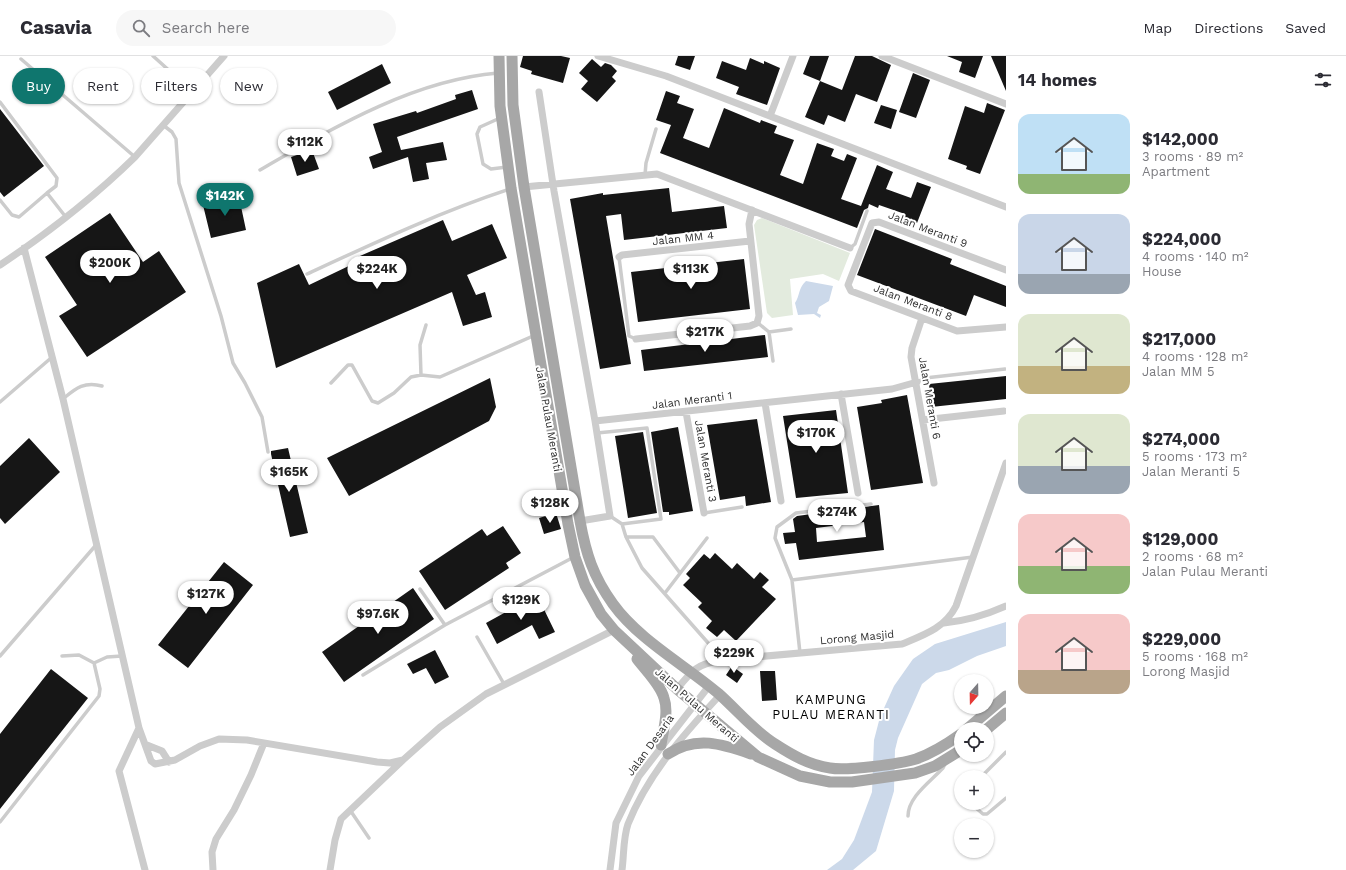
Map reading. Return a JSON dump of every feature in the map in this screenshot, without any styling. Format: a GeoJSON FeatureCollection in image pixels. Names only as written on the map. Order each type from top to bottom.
{"type":"FeatureCollection","features":[{"type":"Feature","properties":{"kind":"main road","name":"Jalan Pulau Meranti"},"geometry":{"type":"LineString","coordinates":[[500,56],[499,73],[501,118],[534,335],[575,557],[585,585],[601,614],[623,640],[758,757],[800,776],[830,782],[852,782],[916,773],[954,755]]}},
{"type":"Feature","properties":{"kind":"main road","name":"Jalan Pulau Meranti"},"geometry":{"type":"LineString","coordinates":[[512,56],[513,105],[524,187],[580,521],[586,553],[598,582],[614,605],[638,631],[710,686],[773,743],[805,762],[830,768],[851,768],[916,759],[943,746],[954,739]]}},
{"type":"Feature","properties":{"kind":"main road"},"geometry":{"type":"LineString","coordinates":[[623,640],[659,687],[664,698],[665,750],[709,742],[727,746],[758,757]]}},
{"type":"Feature","properties":{"kind":"main road"},"geometry":{"type":"LineString","coordinates":[[975,722],[1006,696]]}},
{"type":"Feature","properties":{"kind":"main road"},"geometry":{"type":"LineString","coordinates":[[994,723],[1004,715]]}},
{"type":"Feature","properties":{"kind":"street"},"geometry":{"type":"LineString","coordinates":[[212,69],[224,56]]}},
{"type":"Feature","properties":{"kind":"street"},"geometry":{"type":"LineString","coordinates":[[598,56],[666,76],[1006,207]]}},
{"type":"Feature","properties":{"kind":"street"},"geometry":{"type":"LineString","coordinates":[[770,116],[793,56]]}},
{"type":"Feature","properties":{"kind":"street"},"geometry":{"type":"LineString","coordinates":[[882,56],[1006,104]]}},
{"type":"Feature","properties":{"kind":"street"},"geometry":{"type":"LineString","coordinates":[[539,92],[553,185],[595,421],[610,516],[580,521]]}},
{"type":"Feature","properties":{"kind":"street"},"geometry":{"type":"LineString","coordinates":[[0,265],[98,191],[135,157],[181,104]]}},
{"type":"Feature","properties":{"kind":"street"},"geometry":{"type":"LineString","coordinates":[[524,187],[657,174],[850,248]]}},
{"type":"Feature","properties":{"kind":"street"},"geometry":{"type":"LineString","coordinates":[[636,339],[750,326],[757,322],[759,316],[749,224],[752,210]]}},
{"type":"Feature","properties":{"kind":"street","name":"Jalan Meranti 9"},"geometry":{"type":"LineString","coordinates":[[860,254],[872,223],[879,222],[1006,270]]}},
{"type":"Feature","properties":{"kind":"street","name":"Jalan MM 4"},"geometry":{"type":"LineString","coordinates":[[619,257],[750,241]]}},
{"type":"Feature","properties":{"kind":"street"},"geometry":{"type":"LineString","coordinates":[[24,248],[51,358],[63,399],[139,728],[147,745],[152,761],[155,764],[168,762],[200,746],[219,739],[264,743],[377,762],[390,763],[403,760]]}},
{"type":"Feature","properties":{"kind":"street","name":"Jalan Meranti 8"},"geometry":{"type":"LineString","coordinates":[[860,254],[848,286],[852,291],[957,330],[1006,327]]}},
{"type":"Feature","properties":{"kind":"street","name":"Jalan Meranti 6"},"geometry":{"type":"LineString","coordinates":[[922,318],[912,348],[911,356],[917,382],[934,483]]}},
{"type":"Feature","properties":{"kind":"street","name":"Jalan Meranti 1"},"geometry":{"type":"LineString","coordinates":[[595,421],[892,389],[917,382]]}},
{"type":"Feature","properties":{"kind":"street"},"geometry":{"type":"LineString","coordinates":[[841,394],[858,493]]}},
{"type":"Feature","properties":{"kind":"street"},"geometry":{"type":"LineString","coordinates":[[765,402],[781,501]]}},
{"type":"Feature","properties":{"kind":"street"},"geometry":{"type":"LineString","coordinates":[[923,420],[1004,411]]}},
{"type":"Feature","properties":{"kind":"street","name":"Jalan Meranti 3"},"geometry":{"type":"LineString","coordinates":[[686,412],[704,513]]}},
{"type":"Feature","properties":{"kind":"street","name":"Lorong Masjid"},"geometry":{"type":"LineString","coordinates":[[678,689],[698,666],[721,660],[902,644],[929,634],[951,616],[956,606],[1006,463]]}},
{"type":"Feature","properties":{"kind":"street"},"geometry":{"type":"LineString","coordinates":[[944,623],[960,622],[987,615],[1006,606]]}},
{"type":"Feature","properties":{"kind":"street"},"geometry":{"type":"LineString","coordinates":[[330,870],[335,840],[341,818],[403,760],[460,711],[504,684],[614,630]]}},
{"type":"Feature","properties":{"kind":"street","name":"Jalan Desaria"},"geometry":{"type":"LineString","coordinates":[[622,870],[628,826],[649,781],[665,750],[695,703],[710,686]]}},
{"type":"Feature","properties":{"kind":"street","name":"Jalan Desaria"},"geometry":{"type":"LineString","coordinates":[[610,870],[616,823],[639,776],[705,712],[720,695]]}},
{"type":"Feature","properties":{"kind":"street"},"geometry":{"type":"LineString","coordinates":[[139,728],[119,771],[144,870]]}},
{"type":"Feature","properties":{"kind":"street"},"geometry":{"type":"LineString","coordinates":[[213,870],[212,852],[216,839],[234,810],[248,782],[264,743]]}},
{"type":"Feature","properties":{"kind":"street"},"geometry":{"type":"LineString","coordinates":[[147,745],[162,751],[168,762]]}},
{"type":"Feature","properties":{"kind":"lane"},"geometry":{"type":"LineString","coordinates":[[153,56],[166,68]]}},
{"type":"Feature","properties":{"kind":"lane"},"geometry":{"type":"LineString","coordinates":[[20,59],[135,157]]}},
{"type":"Feature","properties":{"kind":"lane"},"geometry":{"type":"LineString","coordinates":[[260,170],[337,126],[416,92],[453,79],[499,73]]}},
{"type":"Feature","properties":{"kind":"lane"},"geometry":{"type":"LineString","coordinates":[[0,102],[57,178],[56,186],[19,217],[12,214],[0,200]]}},
{"type":"Feature","properties":{"kind":"lane"},"geometry":{"type":"LineString","coordinates":[[501,118],[480,127],[476,134],[483,164],[491,169],[508,167]]}},
{"type":"Feature","properties":{"kind":"lane"},"geometry":{"type":"LineString","coordinates":[[164,125],[172,132],[176,139],[179,183],[221,316],[232,363],[245,383],[262,417],[268,452]]}},
{"type":"Feature","properties":{"kind":"lane"},"geometry":{"type":"LineString","coordinates":[[645,175],[646,163],[656,129]]}},
{"type":"Feature","properties":{"kind":"lane"},"geometry":{"type":"LineString","coordinates":[[307,274],[405,229],[472,201],[511,188]]}},
{"type":"Feature","properties":{"kind":"lane"},"geometry":{"type":"LineString","coordinates":[[47,193],[65,216]]}},
{"type":"Feature","properties":{"kind":"lane"},"geometry":{"type":"LineString","coordinates":[[850,248],[855,244],[867,211]]}},
{"type":"Feature","properties":{"kind":"lane"},"geometry":{"type":"LineString","coordinates":[[619,257],[629,336],[636,339]]}},
{"type":"Feature","properties":{"kind":"lane"},"geometry":{"type":"LineString","coordinates":[[757,322],[769,332],[773,361]]}},
{"type":"Feature","properties":{"kind":"lane"},"geometry":{"type":"LineString","coordinates":[[421,375],[420,345],[426,325]]}},
{"type":"Feature","properties":{"kind":"lane"},"geometry":{"type":"LineString","coordinates":[[769,332],[791,329]]}},
{"type":"Feature","properties":{"kind":"lane"},"geometry":{"type":"LineString","coordinates":[[331,383],[348,365],[352,365],[372,401],[378,403],[394,393],[411,377],[421,375],[440,377],[534,335]]}},
{"type":"Feature","properties":{"kind":"lane"},"geometry":{"type":"LineString","coordinates":[[0,402],[51,358]]}},
{"type":"Feature","properties":{"kind":"lane"},"geometry":{"type":"LineString","coordinates":[[917,382],[925,378],[1005,369]]}},
{"type":"Feature","properties":{"kind":"lane"},"geometry":{"type":"LineString","coordinates":[[63,399],[78,386],[93,383],[102,386]]}},
{"type":"Feature","properties":{"kind":"lane"},"geometry":{"type":"LineString","coordinates":[[597,433],[647,428],[661,519],[622,524]]}},
{"type":"Feature","properties":{"kind":"lane"},"geometry":{"type":"LineString","coordinates":[[800,653],[792,580],[775,538],[777,528],[785,520],[796,513],[871,504]]}},
{"type":"Feature","properties":{"kind":"lane"},"geometry":{"type":"LineString","coordinates":[[704,513],[742,507]]}},
{"type":"Feature","properties":{"kind":"lane"},"geometry":{"type":"LineString","coordinates":[[610,516],[622,524],[626,537],[642,568],[717,653],[721,660]]}},
{"type":"Feature","properties":{"kind":"lane"},"geometry":{"type":"LineString","coordinates":[[626,537],[653,537],[680,573]]}},
{"type":"Feature","properties":{"kind":"lane"},"geometry":{"type":"LineString","coordinates":[[665,593],[707,538]]}},
{"type":"Feature","properties":{"kind":"lane"},"geometry":{"type":"LineString","coordinates":[[0,656],[96,544]]}},
{"type":"Feature","properties":{"kind":"lane"},"geometry":{"type":"LineString","coordinates":[[363,675],[445,625],[575,557]]}},
{"type":"Feature","properties":{"kind":"lane"},"geometry":{"type":"LineString","coordinates":[[792,580],[973,557]]}},
{"type":"Feature","properties":{"kind":"lane"},"geometry":{"type":"LineString","coordinates":[[420,589],[445,625]]}},
{"type":"Feature","properties":{"kind":"lane"},"geometry":{"type":"LineString","coordinates":[[477,637],[504,684]]}},
{"type":"Feature","properties":{"kind":"lane"},"geometry":{"type":"LineString","coordinates":[[0,822],[99,696],[100,689],[94,663],[79,655],[62,656]]}},
{"type":"Feature","properties":{"kind":"lane"},"geometry":{"type":"LineString","coordinates":[[94,663],[107,657],[123,656]]}},
{"type":"Feature","properties":{"kind":"lane"},"geometry":{"type":"LineString","coordinates":[[988,770],[1006,752]]}},
{"type":"Feature","properties":{"kind":"lane"},"geometry":{"type":"LineString","coordinates":[[908,816],[908,810],[913,800],[943,768],[948,759]]}},
{"type":"Feature","properties":{"kind":"lane"},"geometry":{"type":"LineString","coordinates":[[994,808],[1006,798]]}},
{"type":"Feature","properties":{"kind":"lane"},"geometry":{"type":"LineString","coordinates":[[350,810],[369,838]]}},
{"type":"Feature","properties":{"kind":"lane"},"geometry":{"type":"LineString","coordinates":[[978,810],[983,814],[987,814],[992,810]]}},
{"type":"Feature","properties":{"kind":"shaded area"},"geometry":{"type":"Polygon","coordinates":[[[762,218],[850,253],[839,281],[823,274],[790,279],[793,315],[772,318],[767,313],[754,225],[757,220],[762,218]]]}},
{"type":"Feature","properties":{"kind":"water"},"geometry":{"type":"Polygon","coordinates":[[[806,281],[833,286],[829,301],[819,307],[817,313],[821,315],[820,318],[814,314],[798,315],[795,303],[803,284],[806,281]]]}},
{"type":"Feature","properties":{"kind":"water"},"geometry":{"type":"Polygon","coordinates":[[[1006,622],[1006,646],[977,656],[949,670],[936,673],[922,684],[898,738],[895,750],[894,791],[876,851],[853,870],[827,870],[842,859],[854,840],[872,792],[874,740],[880,717],[894,686],[913,659],[935,644],[1006,622]]]}},
{"type":"Feature","properties":{"kind":"building"},"geometry":{"type":"Polygon","coordinates":[[[523,56],[561,56],[570,58],[563,83],[531,74],[532,71],[520,67],[523,56]]]}},
{"type":"Feature","properties":{"kind":"building"},"geometry":{"type":"Polygon","coordinates":[[[678,56],[695,56],[690,70],[675,65],[678,56]]]}},
{"type":"Feature","properties":{"kind":"building"},"geometry":{"type":"Polygon","coordinates":[[[810,56],[829,56],[820,81],[803,74],[810,56]]]}},
{"type":"Feature","properties":{"kind":"building"},"geometry":{"type":"Polygon","coordinates":[[[855,56],[872,56],[891,65],[877,102],[856,94],[845,122],[828,115],[824,125],[805,117],[820,81],[842,90],[855,56]]]}},
{"type":"Feature","properties":{"kind":"building"},"geometry":{"type":"Polygon","coordinates":[[[947,56],[983,56],[975,78],[959,72],[962,62],[947,56]]]}},
{"type":"Feature","properties":{"kind":"building"},"geometry":{"type":"Polygon","coordinates":[[[991,56],[1006,56],[1006,91],[991,56]]]}},
{"type":"Feature","properties":{"kind":"building"},"geometry":{"type":"Polygon","coordinates":[[[750,58],[764,64],[764,61],[780,68],[767,105],[736,94],[739,87],[716,78],[722,61],[746,70],[750,58]]]}},
{"type":"Feature","properties":{"kind":"building"},"geometry":{"type":"Polygon","coordinates":[[[592,59],[601,67],[605,63],[611,65],[617,71],[612,77],[616,81],[597,102],[581,89],[588,81],[579,73],[592,59]]]}},
{"type":"Feature","properties":{"kind":"building"},"geometry":{"type":"Polygon","coordinates":[[[382,64],[391,83],[337,110],[328,92],[382,64]]]}},
{"type":"Feature","properties":{"kind":"building"},"geometry":{"type":"Polygon","coordinates":[[[913,73],[930,80],[916,118],[899,112],[913,73]]]}},
{"type":"Feature","properties":{"kind":"building"},"geometry":{"type":"Polygon","coordinates":[[[472,90],[478,109],[397,137],[401,150],[443,142],[447,160],[426,163],[429,179],[413,182],[408,157],[373,169],[369,157],[382,152],[373,124],[416,111],[417,113],[456,99],[455,95],[472,90]]]}},
{"type":"Feature","properties":{"kind":"building"},"geometry":{"type":"Polygon","coordinates":[[[666,91],[680,96],[677,103],[694,109],[683,138],[709,148],[724,108],[760,123],[761,120],[777,126],[774,133],[794,140],[780,175],[803,184],[817,143],[834,149],[831,156],[844,161],[847,154],[857,158],[841,199],[861,206],[877,165],[893,172],[886,189],[911,198],[917,182],[931,187],[917,223],[903,217],[905,214],[879,205],[878,208],[869,204],[868,208],[864,210],[857,228],[660,153],[671,125],[656,120],[666,91]]]}},
{"type":"Feature","properties":{"kind":"building"},"geometry":{"type":"Polygon","coordinates":[[[987,103],[1005,110],[980,174],[966,169],[967,166],[948,159],[965,106],[984,113],[987,103]]]}},
{"type":"Feature","properties":{"kind":"building"},"geometry":{"type":"Polygon","coordinates":[[[881,105],[897,110],[891,129],[874,123],[881,105]]]}},
{"type":"Feature","properties":{"kind":"building"},"geometry":{"type":"Polygon","coordinates":[[[0,109],[44,166],[4,197],[0,192],[0,109]]]}},
{"type":"Feature","properties":{"kind":"building"},"geometry":{"type":"Polygon","coordinates":[[[312,150],[319,169],[297,176],[291,157],[312,150]]]}},
{"type":"Feature","properties":{"kind":"building"},"geometry":{"type":"Polygon","coordinates":[[[669,188],[672,212],[724,206],[727,228],[624,240],[621,214],[606,216],[631,364],[600,369],[570,199],[603,193],[603,195],[669,188]]]}},
{"type":"Feature","properties":{"kind":"building"},"geometry":{"type":"Polygon","coordinates":[[[239,197],[246,230],[211,238],[203,205],[239,197]]]}},
{"type":"Feature","properties":{"kind":"building"},"geometry":{"type":"Polygon","coordinates":[[[110,213],[143,262],[159,251],[186,292],[87,357],[59,316],[77,305],[45,257],[110,213]]]}},
{"type":"Feature","properties":{"kind":"building"},"geometry":{"type":"Polygon","coordinates":[[[443,220],[452,241],[492,224],[507,258],[467,275],[476,295],[485,292],[492,317],[463,326],[452,292],[276,368],[257,283],[299,264],[309,285],[355,263],[353,259],[443,220]]]}},
{"type":"Feature","properties":{"kind":"building"},"geometry":{"type":"Polygon","coordinates":[[[875,229],[952,259],[950,264],[1006,286],[1006,307],[974,295],[966,316],[857,275],[875,229]]]}},
{"type":"Feature","properties":{"kind":"building"},"geometry":{"type":"Polygon","coordinates":[[[744,259],[750,309],[638,322],[631,272],[744,259]]]}},
{"type":"Feature","properties":{"kind":"building"},"geometry":{"type":"Polygon","coordinates":[[[765,335],[768,357],[644,371],[641,350],[765,335]]]}},
{"type":"Feature","properties":{"kind":"building"},"geometry":{"type":"Polygon","coordinates":[[[1006,376],[1006,399],[931,407],[929,384],[1006,376]]]}},
{"type":"Feature","properties":{"kind":"building"},"geometry":{"type":"Polygon","coordinates":[[[490,378],[496,407],[489,421],[349,496],[327,458],[490,378]]]}},
{"type":"Feature","properties":{"kind":"building"},"geometry":{"type":"Polygon","coordinates":[[[907,395],[923,483],[871,490],[857,407],[882,403],[881,400],[907,395]]]}},
{"type":"Feature","properties":{"kind":"building"},"geometry":{"type":"Polygon","coordinates":[[[836,410],[848,493],[796,498],[783,416],[836,410]]]}},
{"type":"Feature","properties":{"kind":"building"},"geometry":{"type":"Polygon","coordinates":[[[757,419],[771,502],[746,506],[745,496],[720,500],[707,425],[757,419]]]}},
{"type":"Feature","properties":{"kind":"building"},"geometry":{"type":"Polygon","coordinates":[[[678,427],[693,511],[669,515],[669,512],[663,512],[651,432],[678,427]]]}},
{"type":"Feature","properties":{"kind":"building"},"geometry":{"type":"Polygon","coordinates":[[[643,432],[657,513],[628,518],[615,436],[643,432]]]}},
{"type":"Feature","properties":{"kind":"building"},"geometry":{"type":"Polygon","coordinates":[[[29,438],[60,472],[5,524],[0,518],[0,466],[29,438]]]}},
{"type":"Feature","properties":{"kind":"building"},"geometry":{"type":"Polygon","coordinates":[[[288,448],[308,533],[290,537],[271,454],[271,451],[288,448]]]}},
{"type":"Feature","properties":{"kind":"building"},"geometry":{"type":"Polygon","coordinates":[[[879,505],[884,550],[799,560],[796,543],[785,544],[783,533],[795,532],[793,519],[797,516],[879,505]],[[864,522],[816,528],[817,542],[866,537],[864,522]]]}},
{"type":"Feature","properties":{"kind":"building"},"geometry":{"type":"Polygon","coordinates":[[[556,513],[561,529],[544,534],[539,518],[556,513]]]}},
{"type":"Feature","properties":{"kind":"building"},"geometry":{"type":"Polygon","coordinates":[[[503,526],[521,553],[506,563],[509,568],[445,610],[419,571],[482,529],[487,536],[503,526]]]}},
{"type":"Feature","properties":{"kind":"building"},"geometry":{"type":"Polygon","coordinates":[[[715,553],[732,569],[737,563],[754,579],[760,572],[769,580],[762,587],[776,599],[736,641],[724,630],[717,637],[706,628],[712,621],[698,607],[702,603],[683,585],[690,578],[686,574],[704,554],[710,559],[715,553]]]}},
{"type":"Feature","properties":{"kind":"building"},"geometry":{"type":"Polygon","coordinates":[[[224,562],[253,585],[188,668],[158,645],[224,562]]]}},
{"type":"Feature","properties":{"kind":"building"},"geometry":{"type":"Polygon","coordinates":[[[413,588],[434,619],[344,682],[322,652],[413,588]]]}},
{"type":"Feature","properties":{"kind":"building"},"geometry":{"type":"Polygon","coordinates":[[[537,595],[555,632],[539,639],[532,625],[497,644],[486,623],[537,595]]]}},
{"type":"Feature","properties":{"kind":"building"},"geometry":{"type":"Polygon","coordinates":[[[435,650],[449,677],[435,684],[426,668],[413,674],[407,664],[435,650]]]}},
{"type":"Feature","properties":{"kind":"building"},"geometry":{"type":"Polygon","coordinates":[[[732,666],[743,674],[737,683],[726,675],[732,666]]]}},
{"type":"Feature","properties":{"kind":"building"},"geometry":{"type":"Polygon","coordinates":[[[51,669],[88,698],[0,809],[0,734],[51,669]]]}},
{"type":"Feature","properties":{"kind":"building"},"geometry":{"type":"Polygon","coordinates":[[[760,671],[775,671],[777,700],[762,701],[760,671]]]}},
{"type":"Feature","properties":{"kind":"district","name":"KAMPUNG PULAU MERANTI"},"geometry":{"type":"Point","coordinates":[831,706]}}]}
